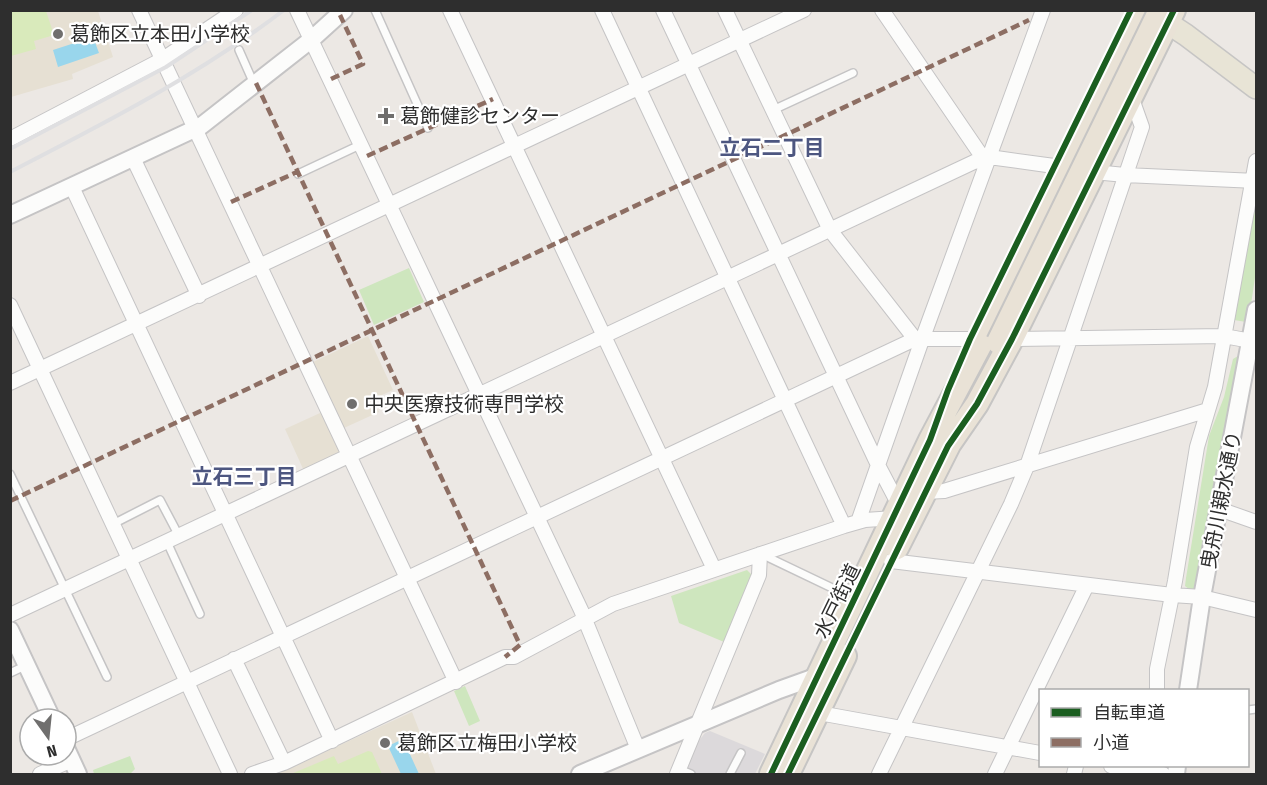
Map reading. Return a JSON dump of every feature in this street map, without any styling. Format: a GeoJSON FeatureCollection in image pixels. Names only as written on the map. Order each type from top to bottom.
{"type":"FeatureCollection","features":[{"type":"Feature","properties":{"kind":"highway"},"geometry":{"type":"LineString","coordinates":[[991,340],[1054,166],[1131,10]]}},
{"type":"Feature","properties":{"kind":"highway","name":"水戸街道"},"geometry":{"type":"LineString","coordinates":[[788,774],[856,599],[897,512],[939,443],[991,340],[1147,10]]}},
{"type":"Feature","properties":{"kind":"highway"},"geometry":{"type":"LineString","coordinates":[[991,340],[1094,171],[1168,14]]}},
{"type":"Feature","properties":{"kind":"highway","name":"水戸街道"},"geometry":{"type":"LineString","coordinates":[[991,340],[1168,14]]}},
{"type":"Feature","properties":{"kind":"highway","name":"水戸街道"},"geometry":{"type":"LineString","coordinates":[[771,774],[822,690],[891,561],[925,492],[939,443]]}},
{"type":"Feature","properties":{"kind":"main road"},"geometry":{"type":"LineString","coordinates":[[1147,10],[1168,14],[1257,88]]}},
{"type":"Feature","properties":{"kind":"street"},"geometry":{"type":"LineString","coordinates":[[10,139],[163,59],[236,10]]}},
{"type":"Feature","properties":{"kind":"street"},"geometry":{"type":"LineString","coordinates":[[297,10],[538,518],[584,619],[638,749]]}},
{"type":"Feature","properties":{"kind":"street"},"geometry":{"type":"LineString","coordinates":[[10,215],[195,128],[312,39],[344,10]]}},
{"type":"Feature","properties":{"kind":"street"},"geometry":{"type":"LineString","coordinates":[[450,10],[714,569]]}},
{"type":"Feature","properties":{"kind":"street"},"geometry":{"type":"LineString","coordinates":[[602,10],[844,526]]}},
{"type":"Feature","properties":{"kind":"street"},"geometry":{"type":"LineString","coordinates":[[252,774],[284,763],[332,741],[505,657],[514,657],[613,604],[844,526],[897,512],[879,466],[663,10]]}},
{"type":"Feature","properties":{"kind":"street"},"geometry":{"type":"LineString","coordinates":[[725,10],[830,230],[918,340]]}},
{"type":"Feature","properties":{"kind":"street"},"geometry":{"type":"LineString","coordinates":[[10,383],[804,10]]}},
{"type":"Feature","properties":{"kind":"street"},"geometry":{"type":"LineString","coordinates":[[882,10],[986,158]]}},
{"type":"Feature","properties":{"kind":"street"},"geometry":{"type":"LineString","coordinates":[[858,522],[879,466],[918,340],[1043,10]]}},
{"type":"Feature","properties":{"kind":"street"},"geometry":{"type":"LineString","coordinates":[[144,12],[195,128],[456,682]]}},
{"type":"Feature","properties":{"kind":"street"},"geometry":{"type":"LineString","coordinates":[[879,774],[1027,466],[1142,128],[1131,96]]}},
{"type":"Feature","properties":{"kind":"street"},"geometry":{"type":"LineString","coordinates":[[133,158],[199,296]]}},
{"type":"Feature","properties":{"kind":"street"},"geometry":{"type":"LineString","coordinates":[[10,615],[986,158],[1054,166]]}},
{"type":"Feature","properties":{"kind":"street"},"geometry":{"type":"LineString","coordinates":[[1157,689],[1157,669],[1197,447],[1215,387],[1257,161]]}},
{"type":"Feature","properties":{"kind":"street"},"geometry":{"type":"LineString","coordinates":[[1094,171],[1125,175],[1254,181]]}},
{"type":"Feature","properties":{"kind":"street"},"geometry":{"type":"LineString","coordinates":[[72,187],[332,741]]}},
{"type":"Feature","properties":{"kind":"street"},"geometry":{"type":"LineString","coordinates":[[10,305],[230,774]]}},
{"type":"Feature","properties":{"kind":"street","name":"曳舟川親水通り"},"geometry":{"type":"LineString","coordinates":[[1188,689],[1202,597],[1257,310]]}},
{"type":"Feature","properties":{"kind":"street"},"geometry":{"type":"LineString","coordinates":[[78,733],[918,340],[1224,336],[1253,339]]}},
{"type":"Feature","properties":{"kind":"street"},"geometry":{"type":"LineString","coordinates":[[925,492],[938,493],[1208,410]]}},
{"type":"Feature","properties":{"kind":"street"},"geometry":{"type":"LineString","coordinates":[[1219,509],[1257,522]]}},
{"type":"Feature","properties":{"kind":"street"},"geometry":{"type":"LineString","coordinates":[[683,773],[698,724],[759,574],[760,554]]}},
{"type":"Feature","properties":{"kind":"street"},"geometry":{"type":"LineString","coordinates":[[891,561],[1202,597],[1257,610]]}},
{"type":"Feature","properties":{"kind":"street"},"geometry":{"type":"LineString","coordinates":[[995,774],[1087,585]]}},
{"type":"Feature","properties":{"kind":"street"},"geometry":{"type":"LineString","coordinates":[[10,630],[46,707]]}},
{"type":"Feature","properties":{"kind":"street"},"geometry":{"type":"LineString","coordinates":[[234,659],[284,763]]}},
{"type":"Feature","properties":{"kind":"street"},"geometry":{"type":"LineString","coordinates":[[580,774],[779,690],[822,690],[902,727],[1039,753]]}},
{"type":"Feature","properties":{"kind":"street"},"geometry":{"type":"LineString","coordinates":[[40,774],[57,767]]}},
{"type":"Feature","properties":{"kind":"street"},"geometry":{"type":"LineString","coordinates":[[1123,767],[1163,774]]}},
{"type":"Feature","properties":{"kind":"lane"},"geometry":{"type":"LineString","coordinates":[[375,10],[428,128]]}},
{"type":"Feature","properties":{"kind":"lane"},"geometry":{"type":"LineString","coordinates":[[239,50],[254,84]]}},
{"type":"Feature","properties":{"kind":"lane"},"geometry":{"type":"LineString","coordinates":[[773,110],[853,73]]}},
{"type":"Feature","properties":{"kind":"lane"},"geometry":{"type":"LineString","coordinates":[[298,174],[362,144]]}},
{"type":"Feature","properties":{"kind":"lane"},"geometry":{"type":"LineString","coordinates":[[10,474],[106,676]]}},
{"type":"Feature","properties":{"kind":"lane"},"geometry":{"type":"LineString","coordinates":[[113,524],[160,500],[200,614]]}},
{"type":"Feature","properties":{"kind":"lane"},"geometry":{"type":"LineString","coordinates":[[760,554],[856,599]]}},
{"type":"Feature","properties":{"kind":"lane"},"geometry":{"type":"LineString","coordinates":[[10,673],[27,665]]}},
{"type":"Feature","properties":{"kind":"lane"},"geometry":{"type":"LineString","coordinates":[[730,774],[741,753]]}},
{"type":"Feature","properties":{"kind":"shaded area","name":"葛飾区立本田小学校"},"geometry":{"type":"Polygon","coordinates":[[[11,11],[98,11],[113,57],[72,74],[73,79],[11,97],[11,11]]]}},
{"type":"Feature","properties":{"kind":"shaded area","name":"中央医療技術専門学校"},"geometry":{"type":"Polygon","coordinates":[[[368,336],[393,390],[373,399],[379,412],[333,433],[342,454],[304,471],[285,429],[331,408],[311,363],[368,336]]]}},
{"type":"Feature","properties":{"kind":"shaded area","name":"葛飾区立梅田小学校"},"geometry":{"type":"Polygon","coordinates":[[[412,712],[436,774],[277,774],[412,712]]]}},
{"type":"Feature","properties":{"kind":"shaded area"},"geometry":{"type":"Polygon","coordinates":[[[710,731],[765,754],[755,774],[683,774],[697,743],[705,733],[710,731]]]}},
{"type":"Feature","properties":{"kind":"green space"},"geometry":{"type":"Polygon","coordinates":[[[11,10],[46,11],[54,35],[34,41],[36,49],[11,56],[11,10]]]}},
{"type":"Feature","properties":{"kind":"green space"},"geometry":{"type":"Polygon","coordinates":[[[1256,203],[1256,271],[1249,318],[1246,322],[1234,320],[1233,315],[1256,203]]]}},
{"type":"Feature","properties":{"kind":"green space"},"geometry":{"type":"Polygon","coordinates":[[[409,268],[424,302],[374,325],[359,290],[409,268]]]}},
{"type":"Feature","properties":{"kind":"green space"},"geometry":{"type":"Polygon","coordinates":[[[1238,356],[1196,588],[1190,590],[1185,586],[1209,436],[1224,397],[1233,359],[1238,356]]]}},
{"type":"Feature","properties":{"kind":"green space"},"geometry":{"type":"Polygon","coordinates":[[[747,570],[752,575],[724,642],[679,623],[671,596],[747,570]]]}},
{"type":"Feature","properties":{"kind":"green space"},"geometry":{"type":"Polygon","coordinates":[[[465,686],[480,721],[469,726],[454,691],[465,686]]]}},
{"type":"Feature","properties":{"kind":"green space"},"geometry":{"type":"Polygon","coordinates":[[[368,751],[372,752],[382,774],[291,774],[334,756],[338,764],[368,751]]]}},
{"type":"Feature","properties":{"kind":"green space"},"geometry":{"type":"Polygon","coordinates":[[[130,756],[135,769],[130,774],[94,774],[93,770],[130,756]]]}},
{"type":"Feature","properties":{"kind":"water"},"geometry":{"type":"Polygon","coordinates":[[[93,37],[99,53],[58,67],[53,50],[93,37]]]}},
{"type":"Feature","properties":{"kind":"water"},"geometry":{"type":"Polygon","coordinates":[[[403,739],[419,774],[401,774],[388,746],[403,739]]]}},
{"type":"Feature","properties":{"kind":"railway"},"geometry":{"type":"LineString","coordinates":[[10,149],[166,67],[252,10]]}},
{"type":"Feature","properties":{"kind":"railway"},"geometry":{"type":"LineString","coordinates":[[10,172],[185,77],[252,34],[284,10]]}},
{"type":"Feature","properties":{"kind":"marked path"},"geometry":{"type":"LineString","coordinates":[[331,79],[363,64],[340,15]]}},
{"type":"Feature","properties":{"kind":"marked path"},"geometry":{"type":"LineString","coordinates":[[10,501],[1029,20]]}},
{"type":"Feature","properties":{"kind":"marked path"},"geometry":{"type":"LineString","coordinates":[[256,83],[520,645],[505,657]]}},
{"type":"Feature","properties":{"kind":"marked path"},"geometry":{"type":"LineString","coordinates":[[367,156],[493,99]]}},
{"type":"Feature","properties":{"kind":"marked path"},"geometry":{"type":"LineString","coordinates":[[231,202],[297,172]]}},
{"type":"Feature","properties":{"kind":"cycle path"},"geometry":{"type":"LineString","coordinates":[[771,774],[930,440],[970,339],[1131,10]]}},
{"type":"Feature","properties":{"kind":"cycle path"},"geometry":{"type":"LineString","coordinates":[[788,774],[948,446],[977,404],[1012,339],[1174,10]]}},
{"type":"Feature","properties":{"kind":"place","name":"葛飾区立本田小学校"},"geometry":{"type":"Point","coordinates":[58,34]}},
{"type":"Feature","properties":{"kind":"place","name":"葛飾健診センター"},"geometry":{"type":"Point","coordinates":[386,116]}},
{"type":"Feature","properties":{"kind":"place","name":"中央医療技術専門学校"},"geometry":{"type":"Point","coordinates":[352,404]}},
{"type":"Feature","properties":{"kind":"place","name":"葛飾区立梅田小学校"},"geometry":{"type":"Point","coordinates":[385,743]}},
{"type":"Feature","properties":{"kind":"district","name":"立石二丁目"},"geometry":{"type":"Point","coordinates":[772,148]}},
{"type":"Feature","properties":{"kind":"district","name":"立石三丁目"},"geometry":{"type":"Point","coordinates":[244,477]}}]}
